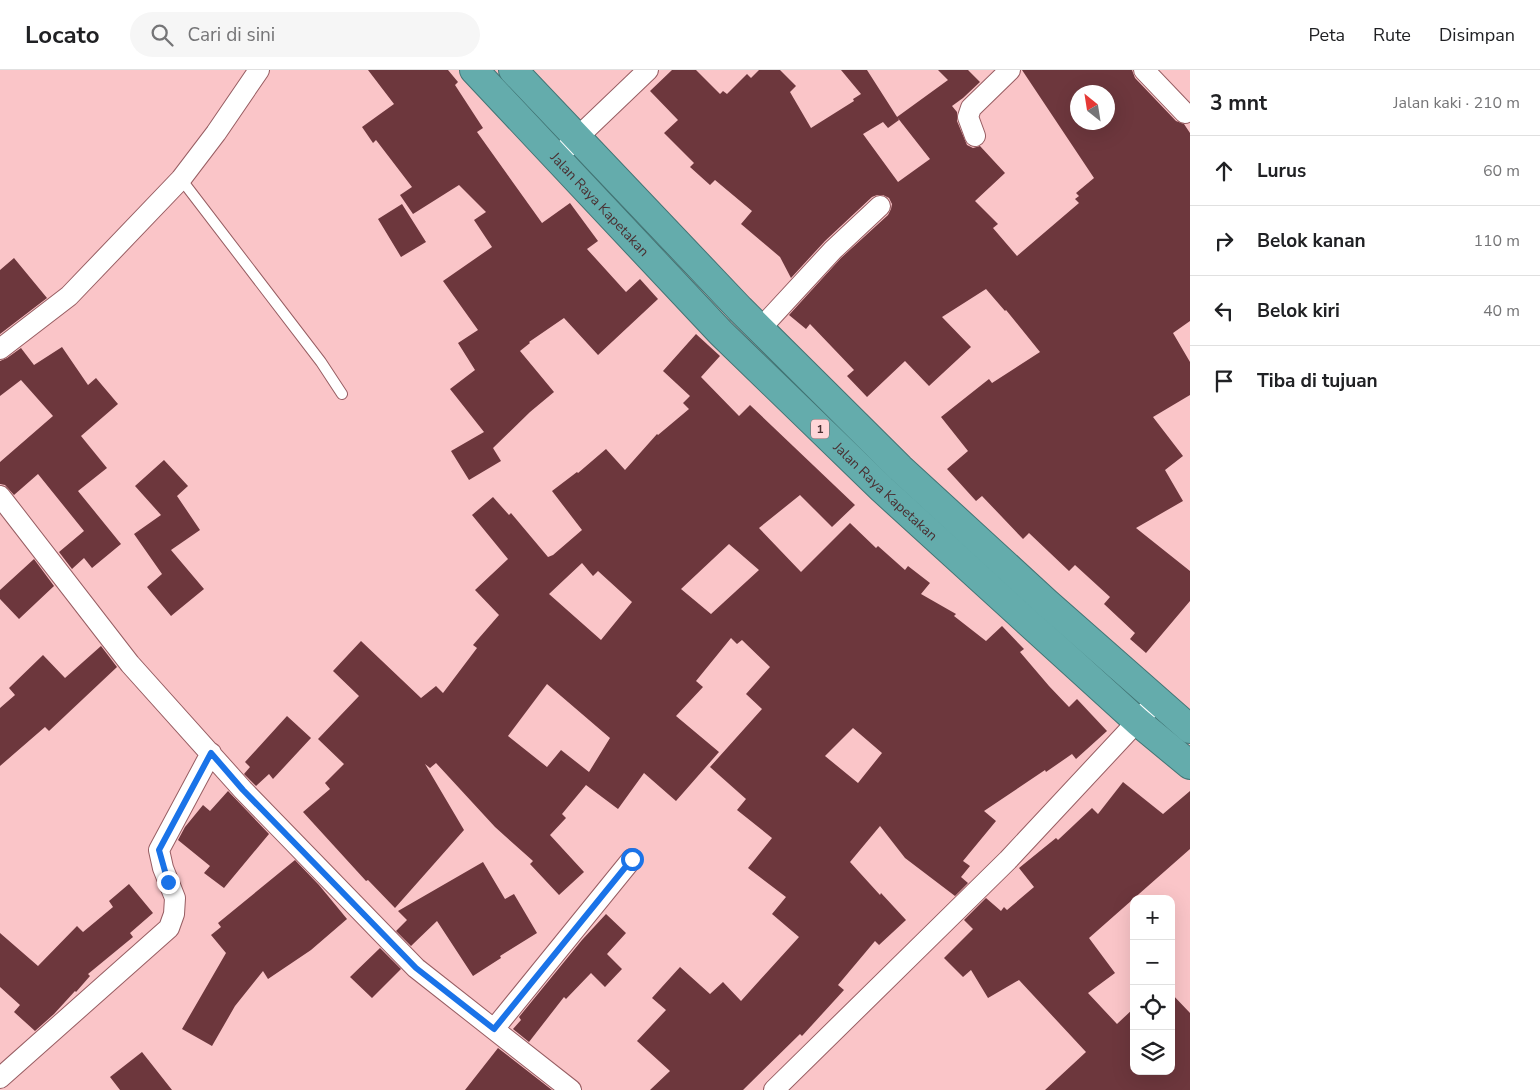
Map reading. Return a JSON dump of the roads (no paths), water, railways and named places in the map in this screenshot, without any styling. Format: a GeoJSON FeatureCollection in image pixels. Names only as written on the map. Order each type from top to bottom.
{"type":"FeatureCollection","features":[{"type":"Feature","properties":{"kind":"highway","name":"Jalan Raya Kapetakan"},"geometry":{"type":"LineString","coordinates":[[474,70],[721,332],[882,490],[1138,722],[1190,765]]}},
{"type":"Feature","properties":{"kind":"highway","name":"Jalan Raya Kapetakan"},"geometry":{"type":"LineString","coordinates":[[513,70],[766,335],[900,468],[1156,700],[1187,722]]}},
{"type":"Feature","properties":{"kind":"highway"},"geometry":{"type":"LineString","coordinates":[[753,364],[766,335]]}},
{"type":"Feature","properties":{"kind":"highway"},"geometry":{"type":"LineString","coordinates":[[882,490],[900,468]]}},
{"type":"Feature","properties":{"kind":"street"},"geometry":{"type":"LineString","coordinates":[[0,349],[69,296],[181,179],[216,133],[259,70]]}},
{"type":"Feature","properties":{"kind":"street"},"geometry":{"type":"LineString","coordinates":[[556,158],[648,70]]}},
{"type":"Feature","properties":{"kind":"street"},"geometry":{"type":"LineString","coordinates":[[975,136],[968,117],[971,108],[1010,70]]}},
{"type":"Feature","properties":{"kind":"street"},"geometry":{"type":"LineString","coordinates":[[1144,70],[1185,113]]}},
{"type":"Feature","properties":{"kind":"street"},"geometry":{"type":"LineString","coordinates":[[766,335],[833,250],[880,206]]}},
{"type":"Feature","properties":{"kind":"street"},"geometry":{"type":"LineString","coordinates":[[0,496],[130,664],[243,790],[416,968],[571,1090]]}},
{"type":"Feature","properties":{"kind":"street"},"geometry":{"type":"LineString","coordinates":[[774,1090],[1008,860],[1138,722],[1156,700]]}},
{"type":"Feature","properties":{"kind":"street"},"geometry":{"type":"LineString","coordinates":[[0,1078],[169,928],[174,914],[175,898],[163,868],[159,850],[211,753]]}},
{"type":"Feature","properties":{"kind":"street"},"geometry":{"type":"LineString","coordinates":[[494,1029],[632,859]]}},
{"type":"Feature","properties":{"kind":"lane"},"geometry":{"type":"LineString","coordinates":[[181,179],[321,362],[342,394]]}}]}
